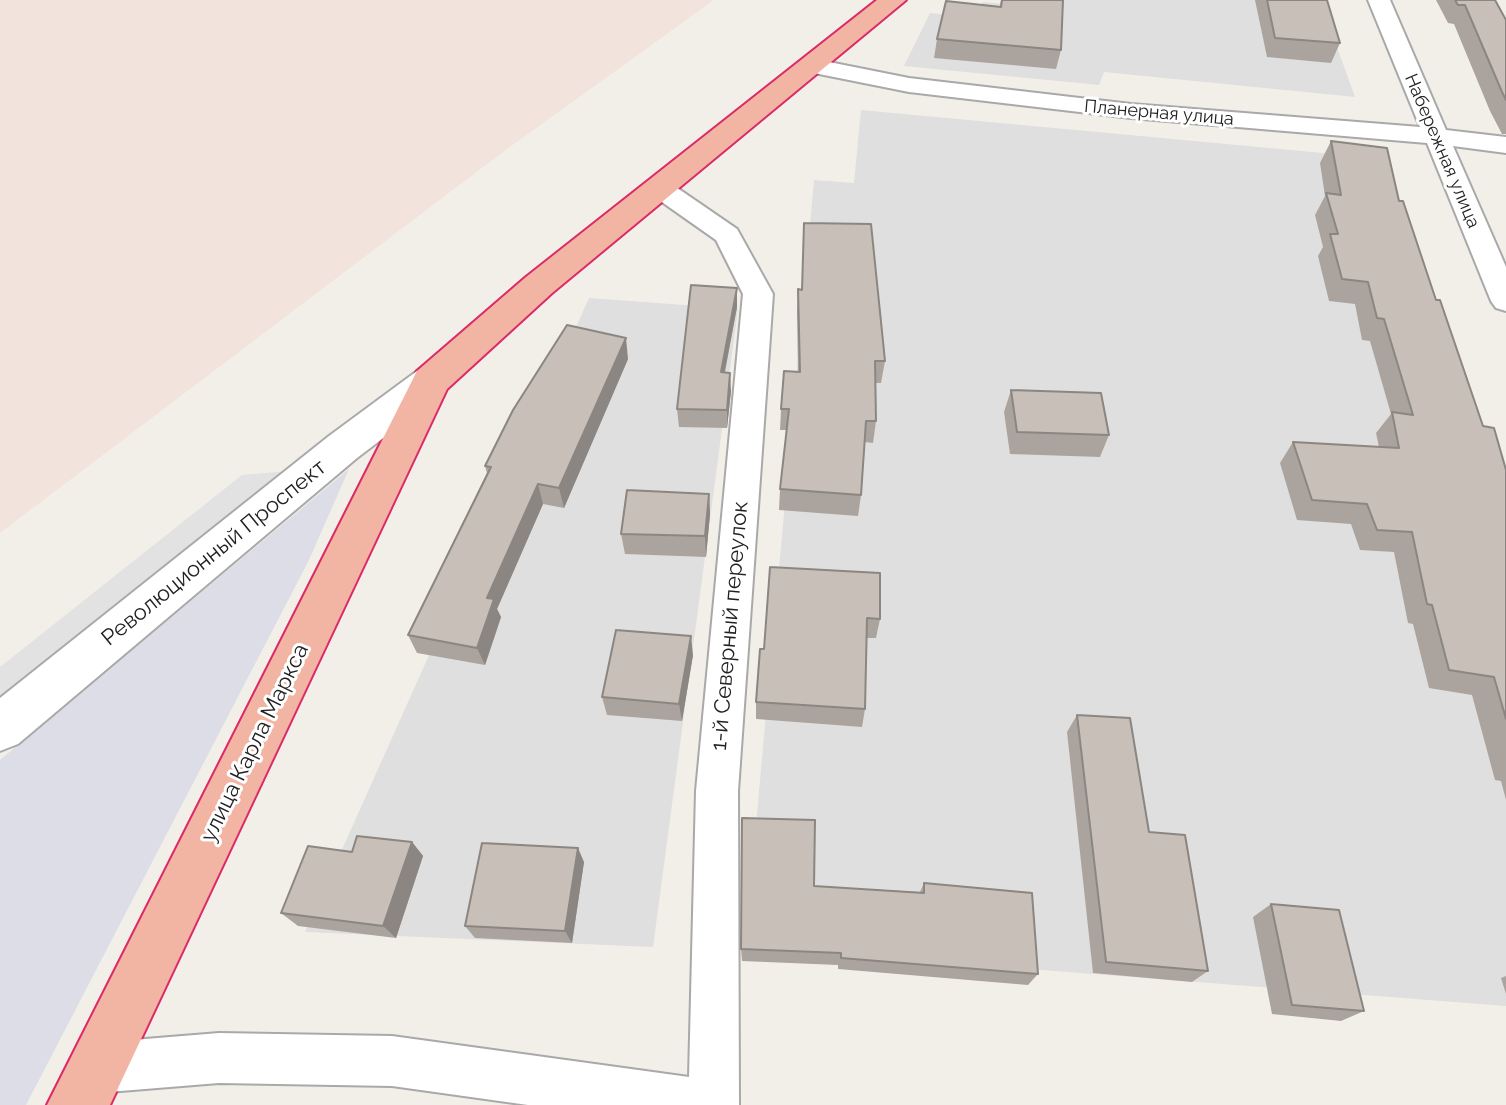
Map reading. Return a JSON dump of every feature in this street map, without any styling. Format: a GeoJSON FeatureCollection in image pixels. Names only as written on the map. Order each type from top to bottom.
{"type":"FeatureCollection","features":[{"type":"Feature","properties":{"kind":"highway"},"geometry":{"type":"LineString","coordinates":[[431,381],[539,285],[893,0]]}},
{"type":"Feature","properties":{"kind":"highway","name":"улица Карла Маркса"},"geometry":{"type":"LineString","coordinates":[[87,1087],[431,381]]}},
{"type":"Feature","properties":{"kind":"street","name":"Набережная улица"},"geometry":{"type":"LineString","coordinates":[[1379,0],[1506,301]]}},
{"type":"Feature","properties":{"kind":"street","name":"Планерная улица"},"geometry":{"type":"LineString","coordinates":[[814,66],[909,85],[1131,111],[1435,136],[1506,145]]}},
{"type":"Feature","properties":{"kind":"street","name":"1-й Северный переулок"},"geometry":{"type":"LineString","coordinates":[[661,189],[727,235],[758,294],[717,791],[714,1105]]}},
{"type":"Feature","properties":{"kind":"street","name":"Революционный Проспект"},"geometry":{"type":"LineString","coordinates":[[0,728],[343,447],[431,381]]}},
{"type":"Feature","properties":{"kind":"street"},"geometry":{"type":"LineString","coordinates":[[87,1087],[219,1058],[392,1061],[707,1105]]}},
{"type":"Feature","properties":{"kind":"shaded area"},"geometry":{"type":"Polygon","coordinates":[[[0,0],[714,0],[503,152],[0,533],[0,0]]]}},
{"type":"Feature","properties":{"kind":"shaded area"},"geometry":{"type":"Polygon","coordinates":[[[1008,0],[1320,0],[1355,97],[1104,72],[1099,85],[904,66],[930,13],[967,17],[983,2],[1007,4],[1008,0]]]}},
{"type":"Feature","properties":{"kind":"shaded area"},"geometry":{"type":"Polygon","coordinates":[[[861,110],[1366,157],[1506,564],[1506,1006],[745,947],[814,180],[854,183],[861,110]]]}},
{"type":"Feature","properties":{"kind":"shaded area"},"geometry":{"type":"Polygon","coordinates":[[[589,298],[738,309],[653,947],[305,932],[589,298]]]}},
{"type":"Feature","properties":{"kind":"shaded area"},"geometry":{"type":"Polygon","coordinates":[[[349,469],[309,560],[26,1105],[0,1105],[0,760],[349,469]]]}},
{"type":"Feature","properties":{"kind":"shaded area"},"geometry":{"type":"Polygon","coordinates":[[[288,471],[0,703],[0,667],[242,475],[288,471]]]}},
{"type":"Feature","properties":{"kind":"building"},"geometry":{"type":"Polygon","coordinates":[[[1002,0],[1063,0],[1061,50],[937,39],[946,1],[1001,7],[1002,0]]]}},
{"type":"Feature","properties":{"kind":"building"},"geometry":{"type":"Polygon","coordinates":[[[1267,0],[1327,0],[1340,43],[1275,38],[1267,0]]]}},
{"type":"Feature","properties":{"kind":"building"},"geometry":{"type":"Polygon","coordinates":[[[1455,0],[1495,0],[1506,20],[1506,100],[1465,5],[1458,5],[1455,0]]]}},
{"type":"Feature","properties":{"kind":"building"},"geometry":{"type":"Polygon","coordinates":[[[1331,141],[1387,148],[1399,201],[1403,201],[1436,300],[1440,300],[1483,426],[1494,428],[1506,470],[1506,719],[1494,677],[1449,670],[1432,605],[1427,604],[1412,532],[1377,530],[1367,504],[1312,500],[1293,442],[1399,448],[1392,412],[1413,415],[1384,319],[1377,318],[1368,282],[1342,279],[1330,234],[1338,234],[1326,193],[1341,195],[1331,141]]]}},
{"type":"Feature","properties":{"kind":"building"},"geometry":{"type":"Polygon","coordinates":[[[804,223],[871,224],[885,361],[875,361],[876,421],[866,421],[861,495],[780,489],[789,409],[781,409],[784,371],[800,372],[798,289],[802,290],[804,223]]]}},
{"type":"Feature","properties":{"kind":"building"},"geometry":{"type":"Polygon","coordinates":[[[691,285],[737,288],[721,372],[730,373],[727,410],[677,409],[691,285]]]}},
{"type":"Feature","properties":{"kind":"building"},"geometry":{"type":"Polygon","coordinates":[[[567,325],[626,338],[559,488],[538,484],[487,598],[494,599],[477,648],[408,635],[491,467],[485,466],[513,410],[567,325]]]}},
{"type":"Feature","properties":{"kind":"building"},"geometry":{"type":"Polygon","coordinates":[[[1011,390],[1101,393],[1109,435],[1017,432],[1011,390]]]}},
{"type":"Feature","properties":{"kind":"building"},"geometry":{"type":"Polygon","coordinates":[[[627,490],[709,494],[705,536],[621,534],[627,490]]]}},
{"type":"Feature","properties":{"kind":"building"},"geometry":{"type":"Polygon","coordinates":[[[770,567],[880,573],[880,619],[867,618],[865,709],[756,702],[760,649],[764,649],[770,567]]]}},
{"type":"Feature","properties":{"kind":"building"},"geometry":{"type":"Polygon","coordinates":[[[616,630],[691,636],[679,704],[602,697],[616,630]]]}},
{"type":"Feature","properties":{"kind":"building"},"geometry":{"type":"Polygon","coordinates":[[[1077,715],[1130,718],[1149,832],[1185,835],[1208,971],[1106,962],[1077,715]]]}},
{"type":"Feature","properties":{"kind":"building"},"geometry":{"type":"Polygon","coordinates":[[[742,818],[815,820],[814,886],[924,893],[924,883],[1032,893],[1038,974],[841,958],[841,953],[741,949],[742,818]]]}},
{"type":"Feature","properties":{"kind":"building"},"geometry":{"type":"Polygon","coordinates":[[[357,836],[412,842],[383,926],[281,913],[308,846],[352,852],[357,836]]]}},
{"type":"Feature","properties":{"kind":"building"},"geometry":{"type":"Polygon","coordinates":[[[482,843],[578,848],[565,931],[465,926],[482,843]]]}},
{"type":"Feature","properties":{"kind":"building"},"geometry":{"type":"Polygon","coordinates":[[[1271,904],[1339,910],[1364,1011],[1292,1005],[1271,904]]]}}]}
